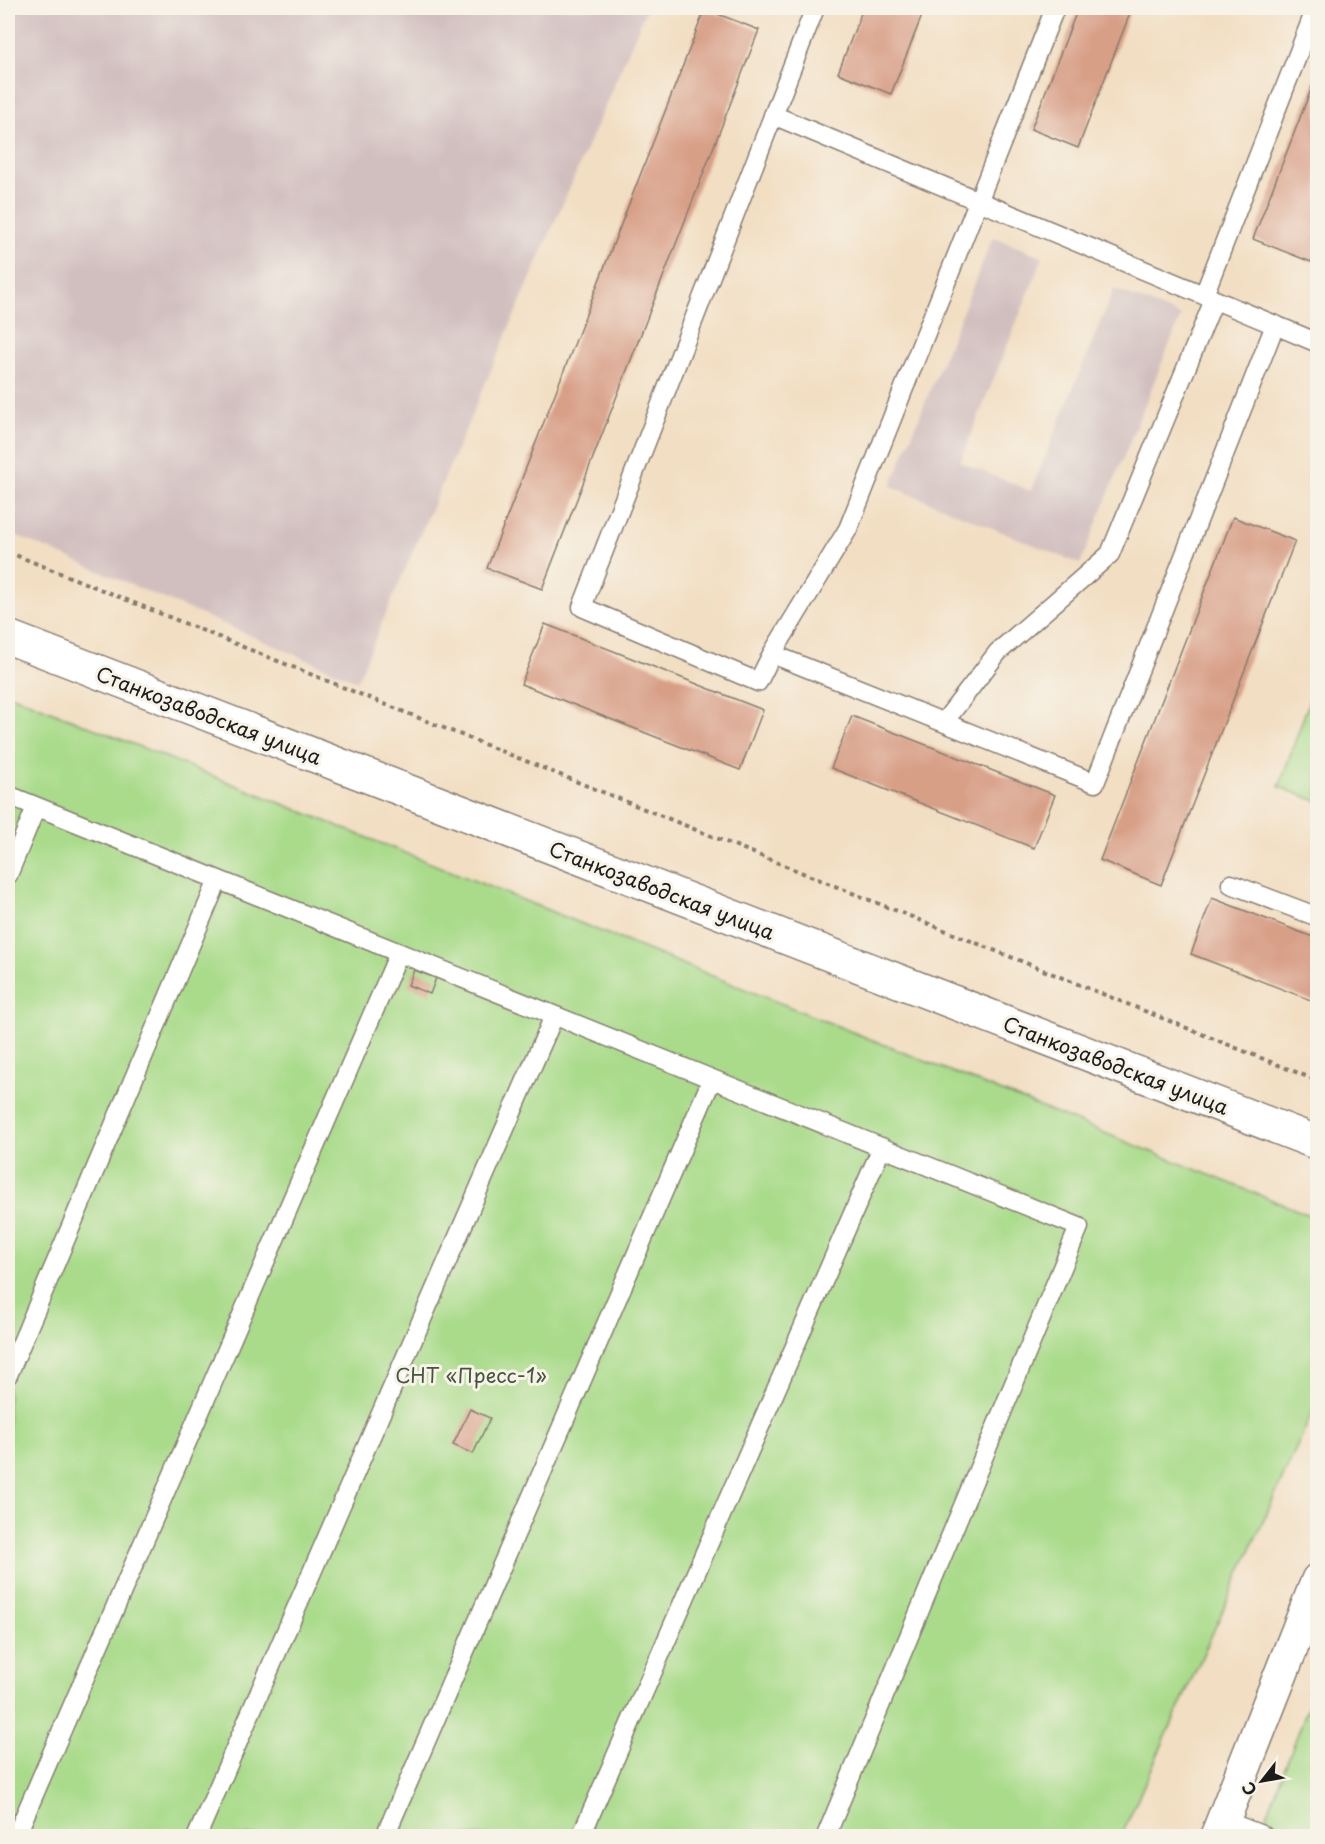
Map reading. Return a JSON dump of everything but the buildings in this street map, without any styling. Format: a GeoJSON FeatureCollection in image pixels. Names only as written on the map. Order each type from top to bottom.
{"type":"FeatureCollection","features":[{"type":"Feature","properties":{"kind":"street","name":"Станкозаводская улица"},"geometry":{"type":"LineString","coordinates":[[8,637],[1317,1143]]}},
{"type":"Feature","properties":{"kind":"street"},"geometry":{"type":"LineString","coordinates":[[1220,1828],[1317,1580]]}},
{"type":"Feature","properties":{"kind":"lane"},"geometry":{"type":"LineString","coordinates":[[815,8],[582,607],[758,682],[772,654],[848,529],[1055,8]]}},
{"type":"Feature","properties":{"kind":"lane"},"geometry":{"type":"LineString","coordinates":[[944,722],[998,652],[1110,554],[1209,297],[1316,8]]}},
{"type":"Feature","properties":{"kind":"lane"},"geometry":{"type":"LineString","coordinates":[[773,115],[1317,343]]}},
{"type":"Feature","properties":{"kind":"lane"},"geometry":{"type":"LineString","coordinates":[[772,654],[1095,783],[1275,325]]}},
{"type":"Feature","properties":{"kind":"lane"},"geometry":{"type":"LineString","coordinates":[[8,795],[1079,1227],[826,1836]]}},
{"type":"Feature","properties":{"kind":"lane"},"geometry":{"type":"LineString","coordinates":[[8,876],[36,807]]}},
{"type":"Feature","properties":{"kind":"lane"},"geometry":{"type":"LineString","coordinates":[[8,1375],[218,880]]}},
{"type":"Feature","properties":{"kind":"lane"},"geometry":{"type":"LineString","coordinates":[[1231,884],[1317,917]]}},
{"type":"Feature","properties":{"kind":"lane"},"geometry":{"type":"LineString","coordinates":[[16,1836],[399,953]]}},
{"type":"Feature","properties":{"kind":"lane"},"geometry":{"type":"LineString","coordinates":[[197,1836],[554,1016]]}},
{"type":"Feature","properties":{"kind":"lane"},"geometry":{"type":"LineString","coordinates":[[385,1836],[712,1079]]}},
{"type":"Feature","properties":{"kind":"lane"},"geometry":{"type":"LineString","coordinates":[[581,1836],[882,1147]]}},
{"type":"Feature","properties":{"kind":"lane"},"geometry":{"type":"LineString","coordinates":[[1220,1828],[1264,1836]]}},
{"type":"Feature","properties":{"kind":"path"},"geometry":{"type":"LineString","coordinates":[[8,552],[1317,1081]]}},
{"type":"Feature","properties":{"kind":"shaded area"},"geometry":{"type":"Polygon","coordinates":[[[8,8],[647,8],[357,681],[8,532],[8,8]]]}},
{"type":"Feature","properties":{"kind":"shaded area"},"geometry":{"type":"Polygon","coordinates":[[[993,237],[1043,257],[960,462],[1031,491],[1114,289],[1181,316],[1080,564],[891,486],[993,237]]]}},
{"type":"Feature","properties":{"kind":"green space"},"geometry":{"type":"Polygon","coordinates":[[[1317,679],[1318,801],[1279,787],[1317,679]]]}},
{"type":"Feature","properties":{"kind":"green space","name":"СНТ «Пресс-1»"},"geometry":{"type":"Polygon","coordinates":[[[8,694],[1317,1218],[1317,1402],[1121,1836],[8,1836],[8,694]]]}},
{"type":"Feature","properties":{"kind":"green space"},"geometry":{"type":"Polygon","coordinates":[[[1317,1683],[1317,1836],[1259,1836],[1317,1683]]]}}]}
